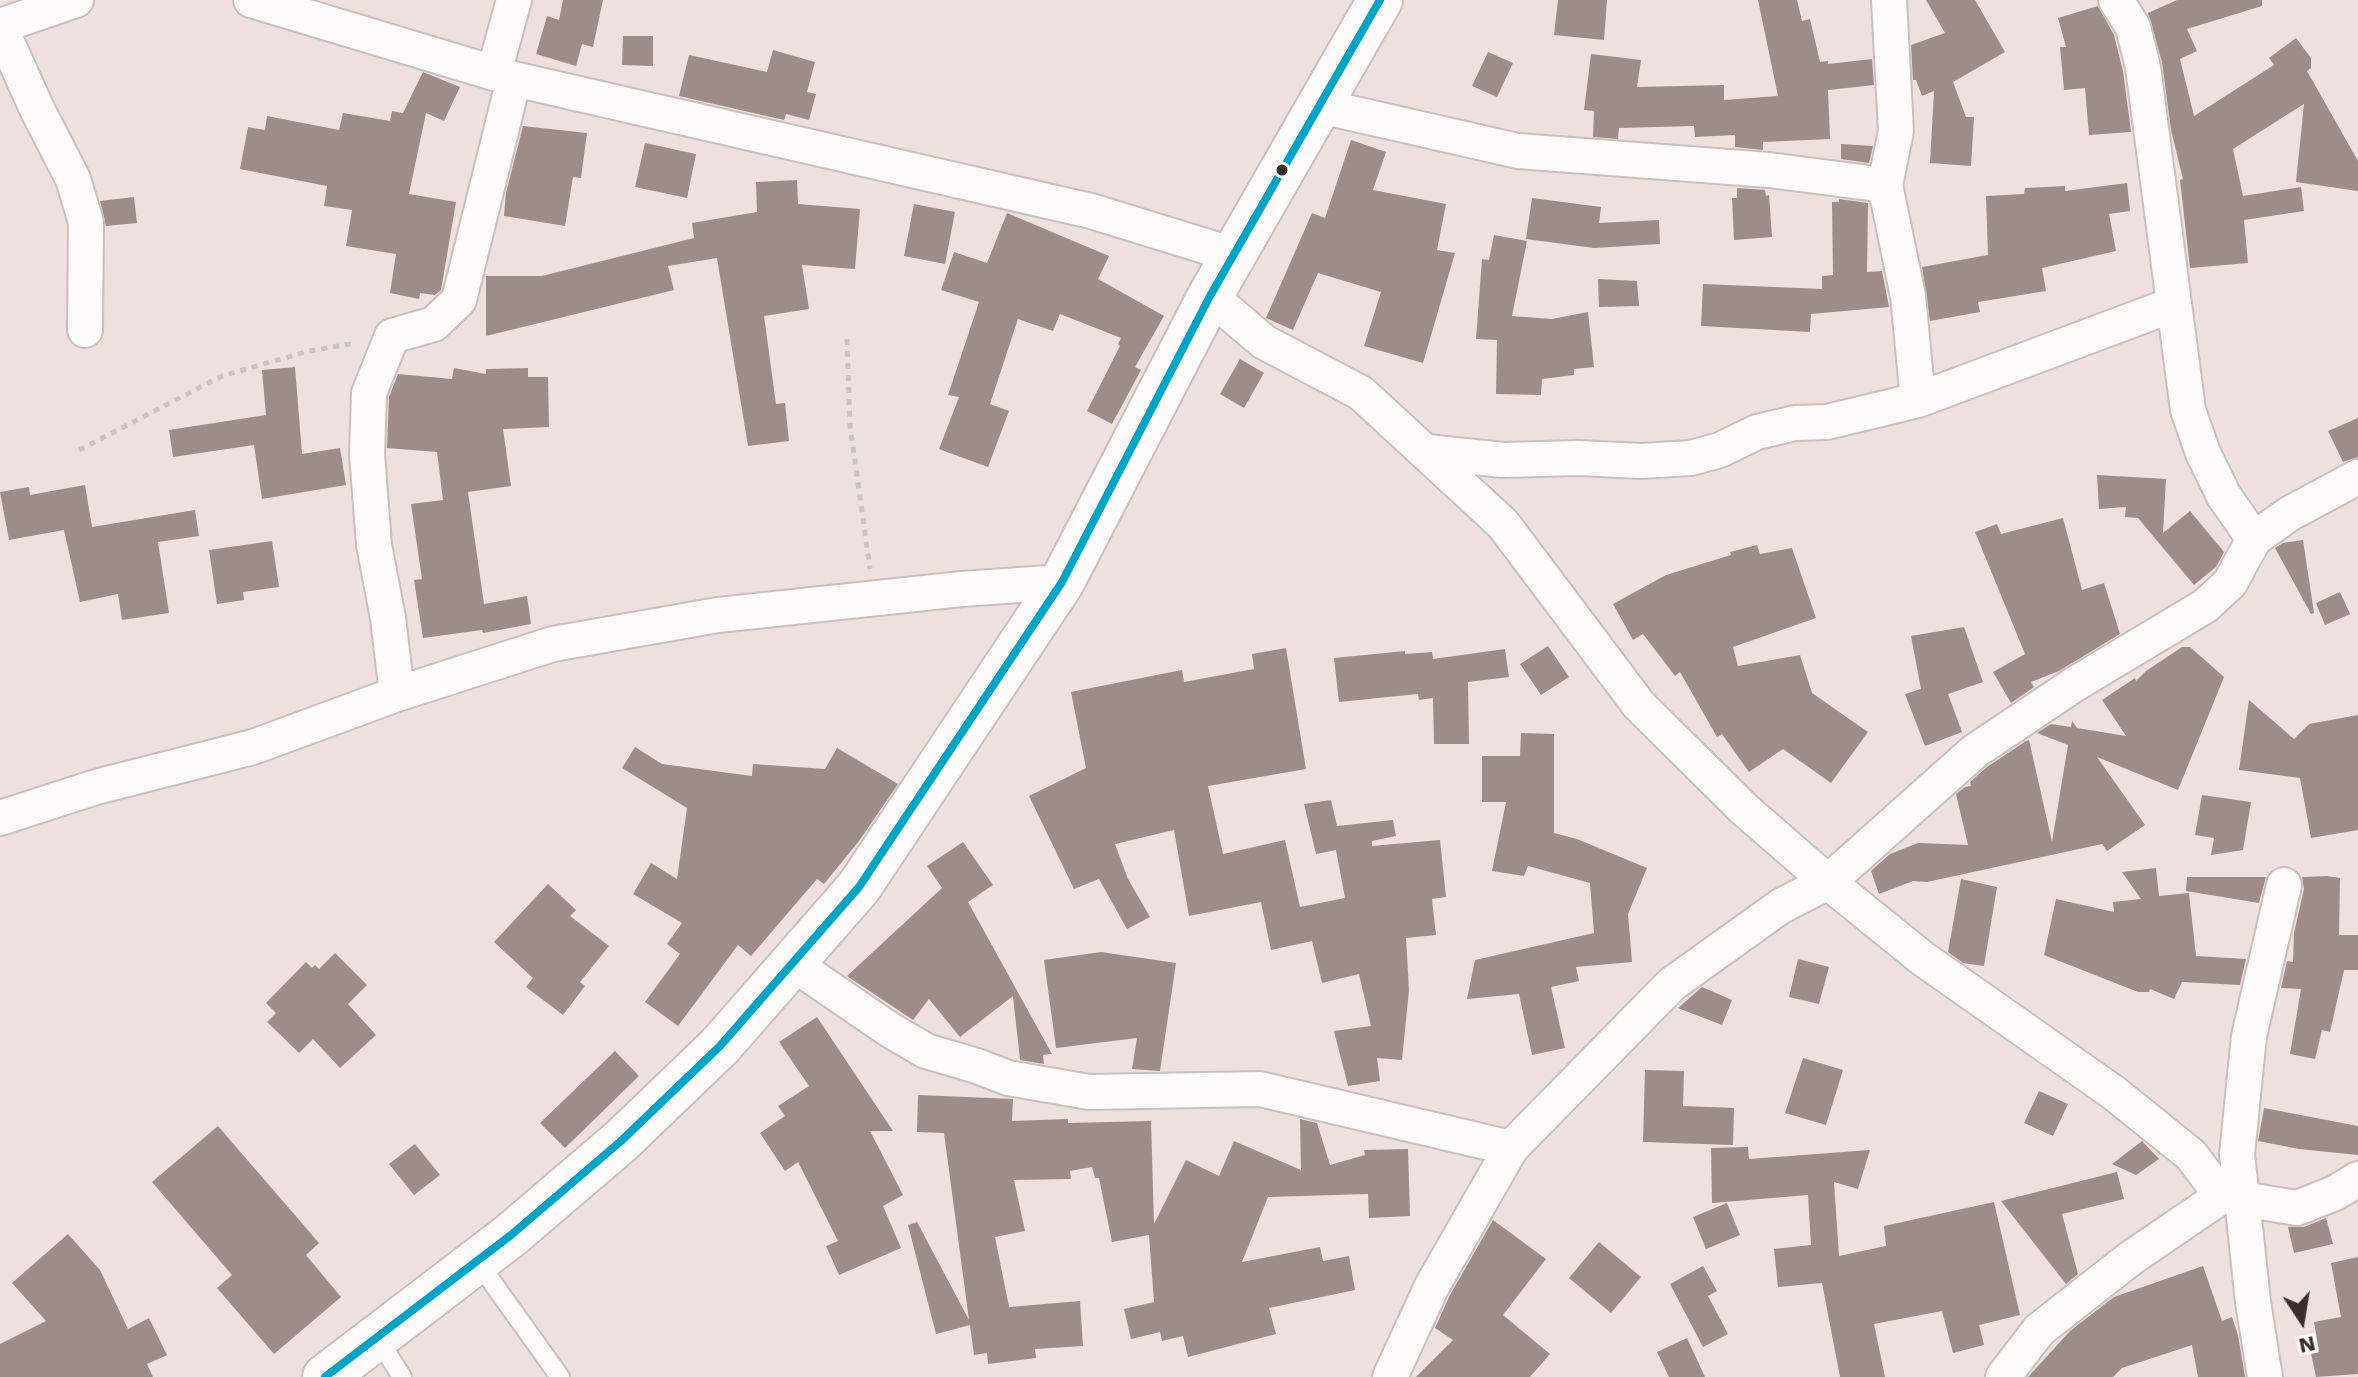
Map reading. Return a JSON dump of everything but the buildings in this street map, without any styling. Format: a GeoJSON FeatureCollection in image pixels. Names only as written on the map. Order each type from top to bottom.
{"type":"FeatureCollection","features":[{"type":"Feature","properties":{"kind":"street"},"geometry":{"type":"LineString","coordinates":[[76,0],[0,26],[73,179],[86,222],[85,330]]}},
{"type":"Feature","properties":{"kind":"street"},"geometry":{"type":"LineString","coordinates":[[251,0],[504,76],[1091,211],[1234,255]]}},
{"type":"Feature","properties":{"kind":"street"},"geometry":{"type":"LineString","coordinates":[[397,694],[388,618],[374,545],[367,454],[369,393],[392,336],[434,324],[459,300],[504,76],[514,0]]}},
{"type":"Feature","properties":{"kind":"street"},"geometry":{"type":"LineString","coordinates":[[325,1377],[477,1261],[621,1141],[720,1046],[859,887],[1062,582],[1210,296],[1380,0]]}},
{"type":"Feature","properties":{"kind":"street"},"geometry":{"type":"LineString","coordinates":[[1889,0],[1896,131],[1885,185],[1908,296],[1918,400]]}},
{"type":"Feature","properties":{"kind":"street"},"geometry":{"type":"LineString","coordinates":[[2116,0],[2133,27],[2143,67],[2188,410],[2203,453],[2224,496],[2254,539]]}},
{"type":"Feature","properties":{"kind":"street"},"geometry":{"type":"LineString","coordinates":[[1320,106],[1518,151],[1769,170],[1885,185]]}},
{"type":"Feature","properties":{"kind":"street"},"geometry":{"type":"LineString","coordinates":[[1210,296],[1264,342],[1361,393],[1503,524],[1639,705],[1744,809],[1922,958],[2114,1093],[2191,1155],[2232,1197],[2297,1208],[2335,1193],[2358,1179]]}},
{"type":"Feature","properties":{"kind":"street"},"geometry":{"type":"LineString","coordinates":[[1427,452],[1503,460],[1578,458],[1641,461],[1691,458],[1720,450],[1757,432],[1795,423],[1827,422],[1918,400],[2172,305]]}},
{"type":"Feature","properties":{"kind":"street"},"geometry":{"type":"LineString","coordinates":[[1390,1377],[1432,1286],[1511,1148],[1672,984],[1781,906],[1828,882],[1922,795],[1975,751],[2075,684],[2205,606],[2230,583],[2254,539],[2289,514],[2358,477]]}},
{"type":"Feature","properties":{"kind":"street"},"geometry":{"type":"LineString","coordinates":[[0,818],[96,787],[253,747],[397,694],[553,644],[718,615],[1062,582]]}},
{"type":"Feature","properties":{"kind":"street"},"geometry":{"type":"LineString","coordinates":[[2265,1377],[2232,1197],[2249,1036],[2284,885]]}},
{"type":"Feature","properties":{"kind":"street"},"geometry":{"type":"LineString","coordinates":[[792,963],[926,1051],[1008,1078],[1089,1092],[1260,1089],[1511,1148]]}},
{"type":"Feature","properties":{"kind":"street"},"geometry":{"type":"LineString","coordinates":[[2003,1377],[2039,1330],[2131,1258],[2232,1197]]}},
{"type":"Feature","properties":{"kind":"lane"},"geometry":{"type":"LineString","coordinates":[[477,1261],[560,1377]]}},
{"type":"Feature","properties":{"kind":"lane"},"geometry":{"type":"LineString","coordinates":[[377,1337],[402,1377]]}},
{"type":"Feature","properties":{"kind":"path"},"geometry":{"type":"LineString","coordinates":[[79,450],[222,376],[309,351],[392,336]]}},
{"type":"Feature","properties":{"kind":"path"},"geometry":{"type":"LineString","coordinates":[[847,339],[850,426],[874,599]]}},
{"type":"Feature","properties":{"kind":"transit line"},"geometry":{"type":"LineString","coordinates":[[325,1377],[511,1235],[621,1141],[720,1046],[859,887],[1062,582],[1210,296],[1380,0]]}}]}
